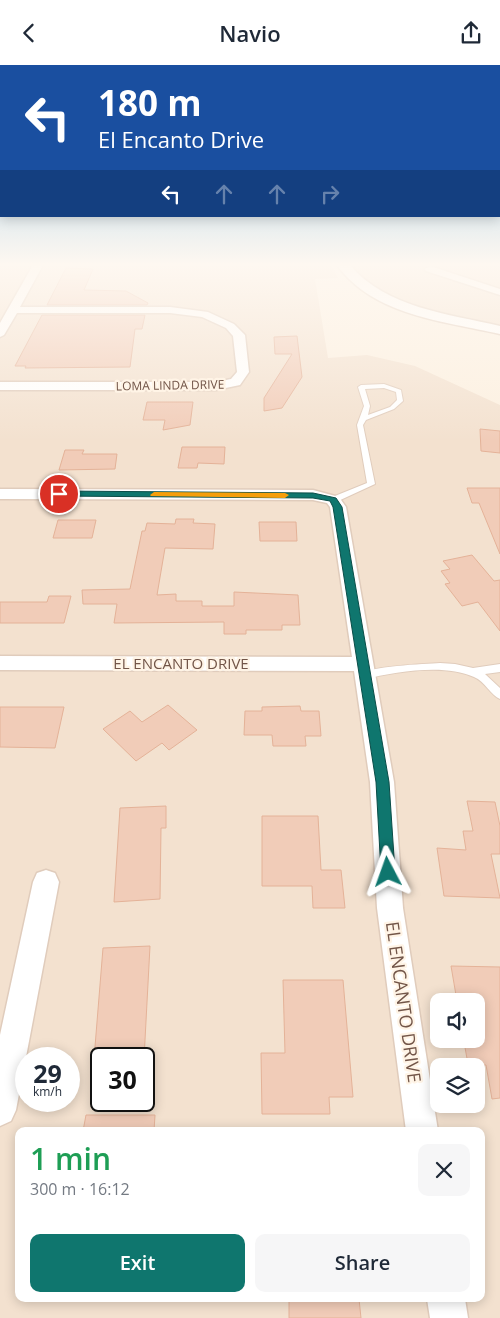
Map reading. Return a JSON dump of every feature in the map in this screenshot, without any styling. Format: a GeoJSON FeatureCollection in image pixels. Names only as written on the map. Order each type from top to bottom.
{"type":"FeatureCollection","features":[{"type":"Feature","properties":{"kind":"street","name":"LOMA LINDA DRIVE"},"geometry":{"type":"LineString","coordinates":[[0,386],[223,385],[240,379],[243,372],[239,335],[225,323]]}},
{"type":"Feature","properties":{"kind":"street"},"geometry":{"type":"LineString","coordinates":[[477,323],[500,329]]}},
{"type":"Feature","properties":{"kind":"street"},"geometry":{"type":"LineString","coordinates":[[0,494],[313,495],[333,499]]}},
{"type":"Feature","properties":{"kind":"street","name":"EL ENCANTO DRIVE"},"geometry":{"type":"LineString","coordinates":[[333,499],[338,507],[382,782],[390,908],[421,1127]]}},
{"type":"Feature","properties":{"kind":"street","name":"EL ENCANTO DRIVE"},"geometry":{"type":"LineString","coordinates":[[0,663],[363,669]]}},
{"type":"Feature","properties":{"kind":"street"},"geometry":{"type":"LineString","coordinates":[[0,1110],[46,882]]}},
{"type":"Feature","properties":{"kind":"street"},"geometry":{"type":"LineString","coordinates":[[446,1302],[449,1318]]}},
{"type":"Feature","properties":{"kind":"lane"},"geometry":{"type":"LineString","coordinates":[[333,499],[371,484],[360,425],[363,419],[368,409],[368,402],[361,387],[384,386],[399,391],[400,401],[392,408],[363,419]]}},
{"type":"Feature","properties":{"kind":"lane"},"geometry":{"type":"LineString","coordinates":[[363,669],[384,671],[437,668],[472,672],[481,675],[500,695]]}},
{"type":"Feature","properties":{"kind":"lane"},"geometry":{"type":"LineString","coordinates":[[472,672],[500,668]]}},
{"type":"Feature","properties":{"kind":"shaded area"},"geometry":{"type":"Polygon","coordinates":[[[0,323],[322,323],[328,358],[367,355],[415,366],[500,405],[500,1318],[0,1318],[0,323]]]}},
{"type":"Feature","properties":{"kind":"building"},"geometry":{"type":"Polygon","coordinates":[[[38,323],[143,323],[142,329],[135,329],[130,367],[25,368],[26,366],[15,366],[38,323]]]}},
{"type":"Feature","properties":{"kind":"building"},"geometry":{"type":"Polygon","coordinates":[[[297,336],[302,377],[282,408],[264,411],[264,398],[292,354],[275,354],[274,337],[297,336]]]}},
{"type":"Feature","properties":{"kind":"building"},"geometry":{"type":"Polygon","coordinates":[[[147,402],[193,402],[190,425],[163,430],[165,420],[143,420],[147,402]]]}},
{"type":"Feature","properties":{"kind":"building"},"geometry":{"type":"Polygon","coordinates":[[[480,429],[500,431],[500,453],[481,451],[480,429]]]}},
{"type":"Feature","properties":{"kind":"building"},"geometry":{"type":"Polygon","coordinates":[[[182,447],[225,447],[224,464],[198,463],[197,468],[178,468],[182,447]]]}},
{"type":"Feature","properties":{"kind":"building"},"geometry":{"type":"Polygon","coordinates":[[[65,450],[84,450],[82,454],[117,454],[115,469],[59,470],[65,450]]]}},
{"type":"Feature","properties":{"kind":"building"},"geometry":{"type":"Polygon","coordinates":[[[467,488],[500,488],[500,554],[479,503],[472,503],[467,488]]]}},
{"type":"Feature","properties":{"kind":"building"},"geometry":{"type":"Polygon","coordinates":[[[176,519],[194,519],[193,523],[215,524],[213,549],[165,548],[157,595],[176,594],[176,601],[202,601],[202,606],[234,606],[234,592],[298,595],[300,625],[282,625],[282,630],[246,630],[246,634],[224,634],[224,622],[114,623],[117,604],[83,604],[82,590],[130,589],[142,531],[145,531],[147,523],[175,524],[176,519]]]}},
{"type":"Feature","properties":{"kind":"building"},"geometry":{"type":"Polygon","coordinates":[[[58,520],[96,520],[92,538],[53,538],[58,520]]]}},
{"type":"Feature","properties":{"kind":"building"},"geometry":{"type":"Polygon","coordinates":[[[259,522],[296,522],[297,541],[260,541],[259,522]]]}},
{"type":"Feature","properties":{"kind":"building"},"geometry":{"type":"Polygon","coordinates":[[[472,555],[494,581],[500,580],[500,631],[478,602],[462,606],[445,584],[450,583],[441,571],[450,569],[443,561],[472,555]]]}},
{"type":"Feature","properties":{"kind":"building"},"geometry":{"type":"Polygon","coordinates":[[[49,596],[71,596],[64,623],[0,623],[0,602],[47,602],[49,596]]]}},
{"type":"Feature","properties":{"kind":"building"},"geometry":{"type":"Polygon","coordinates":[[[168,705],[197,730],[169,750],[162,743],[136,761],[103,729],[130,711],[142,722],[168,705]]]}},
{"type":"Feature","properties":{"kind":"building"},"geometry":{"type":"Polygon","coordinates":[[[300,706],[301,711],[319,711],[321,736],[305,736],[306,746],[273,746],[272,735],[244,735],[245,711],[262,711],[262,707],[300,706]]]}},
{"type":"Feature","properties":{"kind":"building"},"geometry":{"type":"Polygon","coordinates":[[[0,707],[64,707],[55,748],[0,747],[0,707]]]}},
{"type":"Feature","properties":{"kind":"building"},"geometry":{"type":"Polygon","coordinates":[[[467,801],[495,802],[500,826],[500,854],[491,854],[500,898],[444,896],[437,848],[466,850],[463,831],[473,831],[467,801]]]}},
{"type":"Feature","properties":{"kind":"building"},"geometry":{"type":"Polygon","coordinates":[[[166,806],[166,828],[161,828],[160,899],[114,902],[120,808],[166,806]]]}},
{"type":"Feature","properties":{"kind":"building"},"geometry":{"type":"Polygon","coordinates":[[[262,816],[318,816],[321,870],[341,870],[345,908],[313,908],[312,886],[262,886],[262,816]]]}},
{"type":"Feature","properties":{"kind":"building"},"geometry":{"type":"Polygon","coordinates":[[[150,946],[145,1047],[95,1047],[103,948],[150,946]]]}},
{"type":"Feature","properties":{"kind":"building"},"geometry":{"type":"Polygon","coordinates":[[[451,966],[500,967],[500,1098],[492,1099],[485,1058],[467,1058],[465,1048],[485,1048],[485,993],[456,993],[451,966]]]}},
{"type":"Feature","properties":{"kind":"building"},"geometry":{"type":"Polygon","coordinates":[[[283,980],[343,980],[353,1097],[329,1097],[330,1114],[262,1114],[261,1053],[285,1053],[283,980]]]}},
{"type":"Feature","properties":{"kind":"building"},"geometry":{"type":"Polygon","coordinates":[[[86,1115],[155,1115],[154,1127],[84,1127],[86,1115]]]}},
{"type":"Feature","properties":{"kind":"building"},"geometry":{"type":"Polygon","coordinates":[[[289,1302],[359,1302],[361,1318],[289,1318],[289,1302]]]}},
{"type":"Feature","properties":{"kind":"slow traffic"},"geometry":{"type":"LineString","coordinates":[[154,495],[285,495]]}},
{"type":"Feature","properties":{"kind":"route"},"geometry":{"type":"LineString","coordinates":[[59,494],[313,495],[333,499],[338,507],[382,782],[388,872]]}}]}
